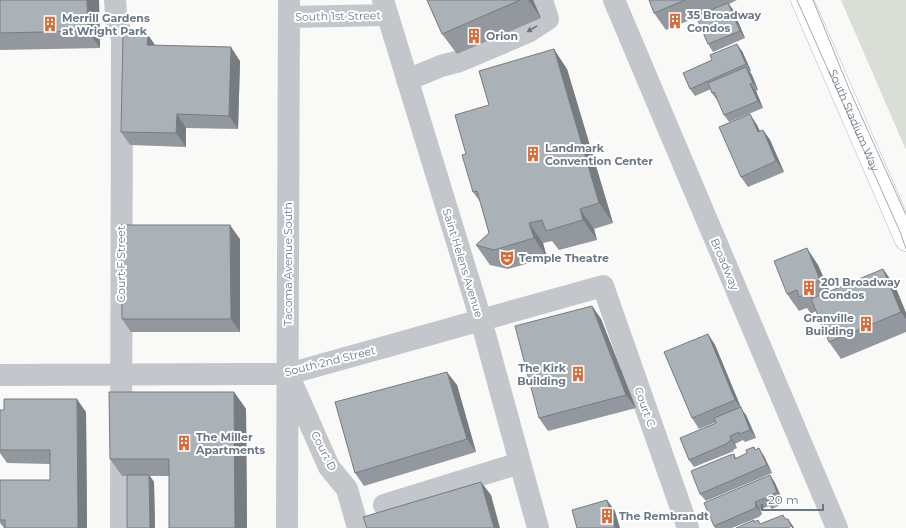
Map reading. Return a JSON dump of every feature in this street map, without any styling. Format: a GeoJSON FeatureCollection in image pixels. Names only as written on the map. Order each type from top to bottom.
{"type":"FeatureCollection","features":[{"type":"Feature","properties":{"kind":"main road","name":"South Stadium Way"},"geometry":{"type":"LineString","coordinates":[[802,0],[906,240]]}},
{"type":"Feature","properties":{"kind":"street","name":"Court F Street"},"geometry":{"type":"LineString","coordinates":[[115,0],[116,15],[122,39],[121,528]]}},
{"type":"Feature","properties":{"kind":"street"},"geometry":{"type":"LineString","coordinates":[[407,80],[441,66],[460,61],[528,32],[548,19],[542,0]]}},
{"type":"Feature","properties":{"kind":"street","name":"Broadway"},"geometry":{"type":"LineString","coordinates":[[614,0],[837,528]]}},
{"type":"Feature","properties":{"kind":"street","name":"South 1st Street"},"geometry":{"type":"LineString","coordinates":[[289,8],[385,8]]}},
{"type":"Feature","properties":{"kind":"street","name":"Tacoma Avenue South"},"geometry":{"type":"LineString","coordinates":[[287,528],[289,8]]}},
{"type":"Feature","properties":{"kind":"street","name":"Saint Helens Avenue"},"geometry":{"type":"LineString","coordinates":[[385,8],[481,320],[538,528]]}},
{"type":"Feature","properties":{"kind":"street","name":"South 2nd Street"},"geometry":{"type":"LineString","coordinates":[[0,375],[288,374],[603,286]]}},
{"type":"Feature","properties":{"kind":"street","name":"Court C"},"geometry":{"type":"LineString","coordinates":[[603,286],[688,528]]}},
{"type":"Feature","properties":{"kind":"street","name":"Court D"},"geometry":{"type":"LineString","coordinates":[[288,374],[329,467],[347,489],[358,528]]}},
{"type":"Feature","properties":{"kind":"street"},"geometry":{"type":"LineString","coordinates":[[384,505],[520,463]]}},
{"type":"Feature","properties":{"kind":"shaded area"},"geometry":{"type":"Polygon","coordinates":[[[841,0],[906,0],[906,150],[841,0]]]}},
{"type":"Feature","properties":{"kind":"building"},"geometry":{"type":"Polygon","coordinates":[[[0,0],[87,0],[88,31],[0,33],[0,0]]]}},
{"type":"Feature","properties":{"kind":"building"},"geometry":{"type":"Polygon","coordinates":[[[427,0],[520,0],[442,34],[427,0]]]}},
{"type":"Feature","properties":{"kind":"building"},"geometry":{"type":"Polygon","coordinates":[[[649,0],[685,0],[654,13],[649,0]]]}},
{"type":"Feature","properties":{"kind":"building"},"geometry":{"type":"Polygon","coordinates":[[[728,3],[740,31],[708,44],[696,16],[728,3]]]}},
{"type":"Feature","properties":{"kind":"building"},"geometry":{"type":"Polygon","coordinates":[[[123,34],[148,35],[147,45],[231,47],[229,116],[177,114],[176,133],[121,132],[123,34]]]}},
{"type":"Feature","properties":{"kind":"building"},"geometry":{"type":"Polygon","coordinates":[[[737,44],[746,64],[690,89],[683,73],[712,60],[710,55],[737,44]]]}},
{"type":"Feature","properties":{"kind":"building","name":"Landmark Convention Center"},"geometry":{"type":"Polygon","coordinates":[[[554,49],[599,203],[580,209],[583,220],[546,231],[542,220],[529,223],[534,238],[494,250],[476,245],[489,233],[477,191],[473,192],[462,155],[466,154],[455,115],[489,105],[479,71],[554,49]]]}},
{"type":"Feature","properties":{"kind":"building"},"geometry":{"type":"Polygon","coordinates":[[[746,67],[753,83],[750,84],[758,101],[724,115],[714,92],[712,93],[708,83],[746,67]]]}},
{"type":"Feature","properties":{"kind":"building"},"geometry":{"type":"Polygon","coordinates":[[[750,114],[758,132],[763,130],[776,161],[741,177],[719,127],[750,114]]]}},
{"type":"Feature","properties":{"kind":"building"},"geometry":{"type":"Polygon","coordinates":[[[121,225],[230,225],[231,319],[122,319],[121,225]]]}},
{"type":"Feature","properties":{"kind":"building"},"geometry":{"type":"Polygon","coordinates":[[[807,248],[820,280],[804,287],[807,293],[799,297],[797,290],[787,294],[774,261],[807,248]]]}},
{"type":"Feature","properties":{"kind":"building"},"geometry":{"type":"Polygon","coordinates":[[[883,269],[901,312],[829,342],[811,299],[883,269]]]}},
{"type":"Feature","properties":{"kind":"building","name":"The Kirk Building"},"geometry":{"type":"Polygon","coordinates":[[[592,306],[626,395],[539,418],[515,326],[592,306]]]}},
{"type":"Feature","properties":{"kind":"building"},"geometry":{"type":"Polygon","coordinates":[[[708,334],[735,400],[692,418],[664,352],[708,334]]]}},
{"type":"Feature","properties":{"kind":"building"},"geometry":{"type":"Polygon","coordinates":[[[447,372],[467,439],[355,473],[335,402],[447,372]]]}},
{"type":"Feature","properties":{"kind":"building","name":"The Miller Apartments"},"geometry":{"type":"Polygon","coordinates":[[[109,392],[234,392],[235,528],[169,528],[169,459],[110,459],[109,392]]]}},
{"type":"Feature","properties":{"kind":"building"},"geometry":{"type":"Polygon","coordinates":[[[4,399],[77,399],[78,528],[5,528],[5,520],[0,520],[0,480],[50,480],[50,450],[0,450],[0,410],[4,410],[4,399]]]}},
{"type":"Feature","properties":{"kind":"building"},"geometry":{"type":"Polygon","coordinates":[[[741,407],[750,430],[739,434],[739,432],[730,436],[731,440],[728,443],[689,460],[680,438],[716,423],[714,418],[741,407]]]}},
{"type":"Feature","properties":{"kind":"building"},"geometry":{"type":"Polygon","coordinates":[[[754,447],[755,450],[759,448],[767,465],[700,494],[691,471],[730,455],[734,454],[735,459],[747,453],[746,450],[754,447]]]}},
{"type":"Feature","properties":{"kind":"building"},"geometry":{"type":"Polygon","coordinates":[[[127,475],[149,475],[150,528],[127,528],[127,475]]]}},
{"type":"Feature","properties":{"kind":"building"},"geometry":{"type":"Polygon","coordinates":[[[770,475],[777,492],[773,494],[775,498],[767,501],[765,498],[755,502],[756,507],[753,509],[714,526],[704,503],[770,475]]]}},
{"type":"Feature","properties":{"kind":"building"},"geometry":{"type":"Polygon","coordinates":[[[481,482],[494,528],[367,528],[363,517],[481,482]]]}},
{"type":"Feature","properties":{"kind":"building"},"geometry":{"type":"Polygon","coordinates":[[[607,500],[615,528],[577,528],[572,510],[607,500]]]}},
{"type":"Feature","properties":{"kind":"building"},"geometry":{"type":"Polygon","coordinates":[[[783,515],[785,519],[788,519],[791,526],[788,528],[736,528],[754,520],[754,522],[758,520],[760,524],[783,515]]]}},
{"type":"Feature","properties":{"kind":"tram line"},"geometry":{"type":"LineString","coordinates":[[797,0],[901,234],[906,249]]}},
{"type":"Feature","properties":{"kind":"tram line"},"geometry":{"type":"LineString","coordinates":[[813,0],[850,91],[906,215]]}},
{"type":"Feature","properties":{"kind":"place","name":"35 Broadway Condos"},"geometry":{"type":"Point","coordinates":[675,21]}},
{"type":"Feature","properties":{"kind":"place","name":"Merrill Gardens at Wright Park"},"geometry":{"type":"Point","coordinates":[50,24]}},
{"type":"Feature","properties":{"kind":"place","name":"Orion"},"geometry":{"type":"Point","coordinates":[474,36]}},
{"type":"Feature","properties":{"kind":"place","name":"Landmark Convention Center"},"geometry":{"type":"Point","coordinates":[533,154]}},
{"type":"Feature","properties":{"kind":"place","name":"Temple Theatre"},"geometry":{"type":"Point","coordinates":[507,258]}},
{"type":"Feature","properties":{"kind":"place","name":"201 Broadway Condos"},"geometry":{"type":"Point","coordinates":[809,288]}},
{"type":"Feature","properties":{"kind":"place","name":"Granville Building"},"geometry":{"type":"Point","coordinates":[866,324]}},
{"type":"Feature","properties":{"kind":"place","name":"The Kirk Building"},"geometry":{"type":"Point","coordinates":[578,374]}},
{"type":"Feature","properties":{"kind":"place","name":"The Miller Apartments"},"geometry":{"type":"Point","coordinates":[184,443]}},
{"type":"Feature","properties":{"kind":"place","name":"The Rembrandt"},"geometry":{"type":"Point","coordinates":[607,516]}}]}
